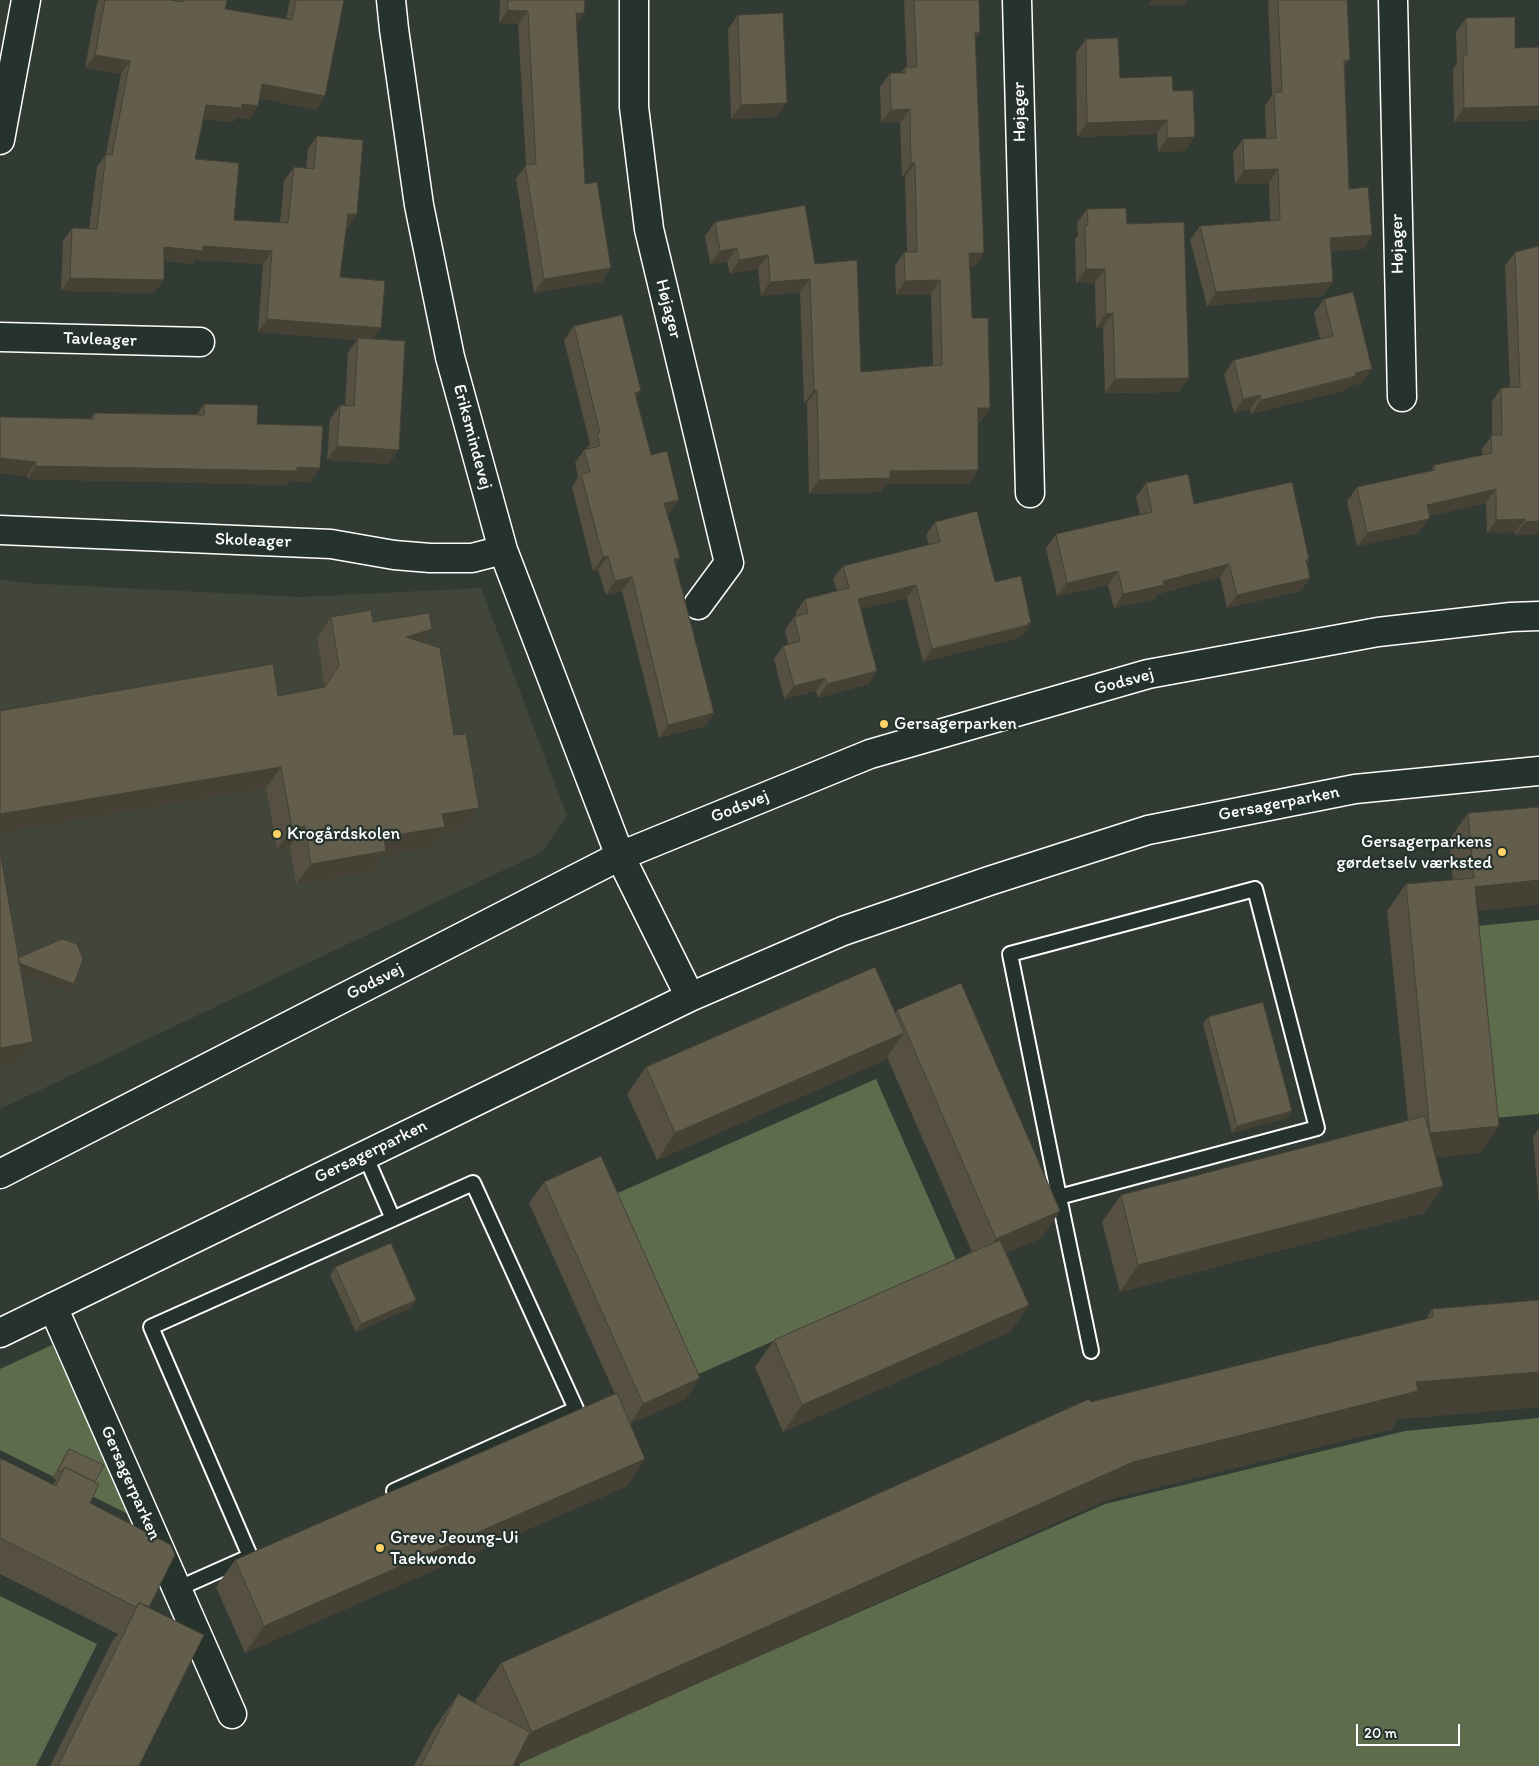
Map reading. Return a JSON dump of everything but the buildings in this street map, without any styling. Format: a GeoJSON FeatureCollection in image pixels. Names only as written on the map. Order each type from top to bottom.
{"type":"FeatureCollection","features":[{"type":"Feature","properties":{"kind":"street"},"geometry":{"type":"LineString","coordinates":[[0,140],[26,0]]}},
{"type":"Feature","properties":{"kind":"street","name":"Eriksmindevej"},"geometry":{"type":"LineString","coordinates":[[391,0],[420,205],[450,357],[503,550],[620,856]]}},
{"type":"Feature","properties":{"kind":"street","name":"Højager"},"geometry":{"type":"LineString","coordinates":[[634,0],[634,107],[649,229],[729,563],[698,605]]}},
{"type":"Feature","properties":{"kind":"street","name":"Højager"},"geometry":{"type":"LineString","coordinates":[[1018,0],[1030,493]]}},
{"type":"Feature","properties":{"kind":"street","name":"Højager"},"geometry":{"type":"LineString","coordinates":[[1393,0],[1402,397]]}},
{"type":"Feature","properties":{"kind":"street","name":"Tavleager"},"geometry":{"type":"LineString","coordinates":[[0,337],[200,342]]}},
{"type":"Feature","properties":{"kind":"street","name":"Skoleager"},"geometry":{"type":"LineString","coordinates":[[0,530],[331,544],[394,555],[430,558],[472,558],[503,550]]}},
{"type":"Feature","properties":{"kind":"street","name":"Godsvej"},"geometry":{"type":"LineString","coordinates":[[0,1174],[620,856],[870,754],[1148,674],[1378,632],[1511,617],[1539,616]]}},
{"type":"Feature","properties":{"kind":"street","name":"Gersagerparken"},"geometry":{"type":"LineString","coordinates":[[0,1333],[690,997],[844,931],[989,881],[1148,830],[1355,789],[1539,771]]}},
{"type":"Feature","properties":{"kind":"street"},"geometry":{"type":"LineString","coordinates":[[620,856],[690,997]]}},
{"type":"Feature","properties":{"kind":"street","name":"Gersagerparken"},"geometry":{"type":"LineString","coordinates":[[53,1307],[146,1533],[177,1588],[232,1714]]}},
{"type":"Feature","properties":{"kind":"lane"},"geometry":{"type":"LineString","coordinates":[[1059,1196],[1317,1128],[1255,890],[1010,954],[1059,1196],[1091,1351]]}},
{"type":"Feature","properties":{"kind":"lane"},"geometry":{"type":"LineString","coordinates":[[364,1155],[393,1219]]}},
{"type":"Feature","properties":{"kind":"lane"},"geometry":{"type":"LineString","coordinates":[[177,1588],[255,1554],[151,1327],[474,1183],[576,1409],[385,1495]]}},
{"type":"Feature","properties":{"kind":"shaded area","name":"Krogårdskolen"},"geometry":{"type":"Polygon","coordinates":[[[0,579],[24,583],[300,597],[481,588],[567,816],[542,852],[0,1109],[0,579]]]}},
{"type":"Feature","properties":{"kind":"green space"},"geometry":{"type":"Polygon","coordinates":[[[1539,920],[1539,1114],[1494,1118],[1476,926],[1539,920]]]}},
{"type":"Feature","properties":{"kind":"green space"},"geometry":{"type":"Polygon","coordinates":[[[876,1079],[956,1260],[692,1377],[611,1196],[876,1079]]]}},
{"type":"Feature","properties":{"kind":"green space"},"geometry":{"type":"Polygon","coordinates":[[[52,1345],[132,1516],[0,1450],[0,1369],[52,1345]]]}},
{"type":"Feature","properties":{"kind":"green space"},"geometry":{"type":"Polygon","coordinates":[[[1539,1418],[1539,1766],[519,1766],[521,1761],[1105,1504],[1405,1431],[1539,1418]]]}},
{"type":"Feature","properties":{"kind":"green space"},"geometry":{"type":"Polygon","coordinates":[[[0,1596],[97,1644],[36,1766],[0,1766],[0,1596]]]}},
{"type":"Feature","properties":{"kind":"place","name":"Gersagerparken"},"geometry":{"type":"Point","coordinates":[884,724]}},
{"type":"Feature","properties":{"kind":"place","name":"Krogårdskolen"},"geometry":{"type":"Point","coordinates":[277,834]}},
{"type":"Feature","properties":{"kind":"place","name":"Gersagerparkens gørdetselv værksted"},"geometry":{"type":"Point","coordinates":[1502,852]}},
{"type":"Feature","properties":{"kind":"place","name":"Greve Jeoung-Ui Taekwondo"},"geometry":{"type":"Point","coordinates":[380,1548]}}]}
